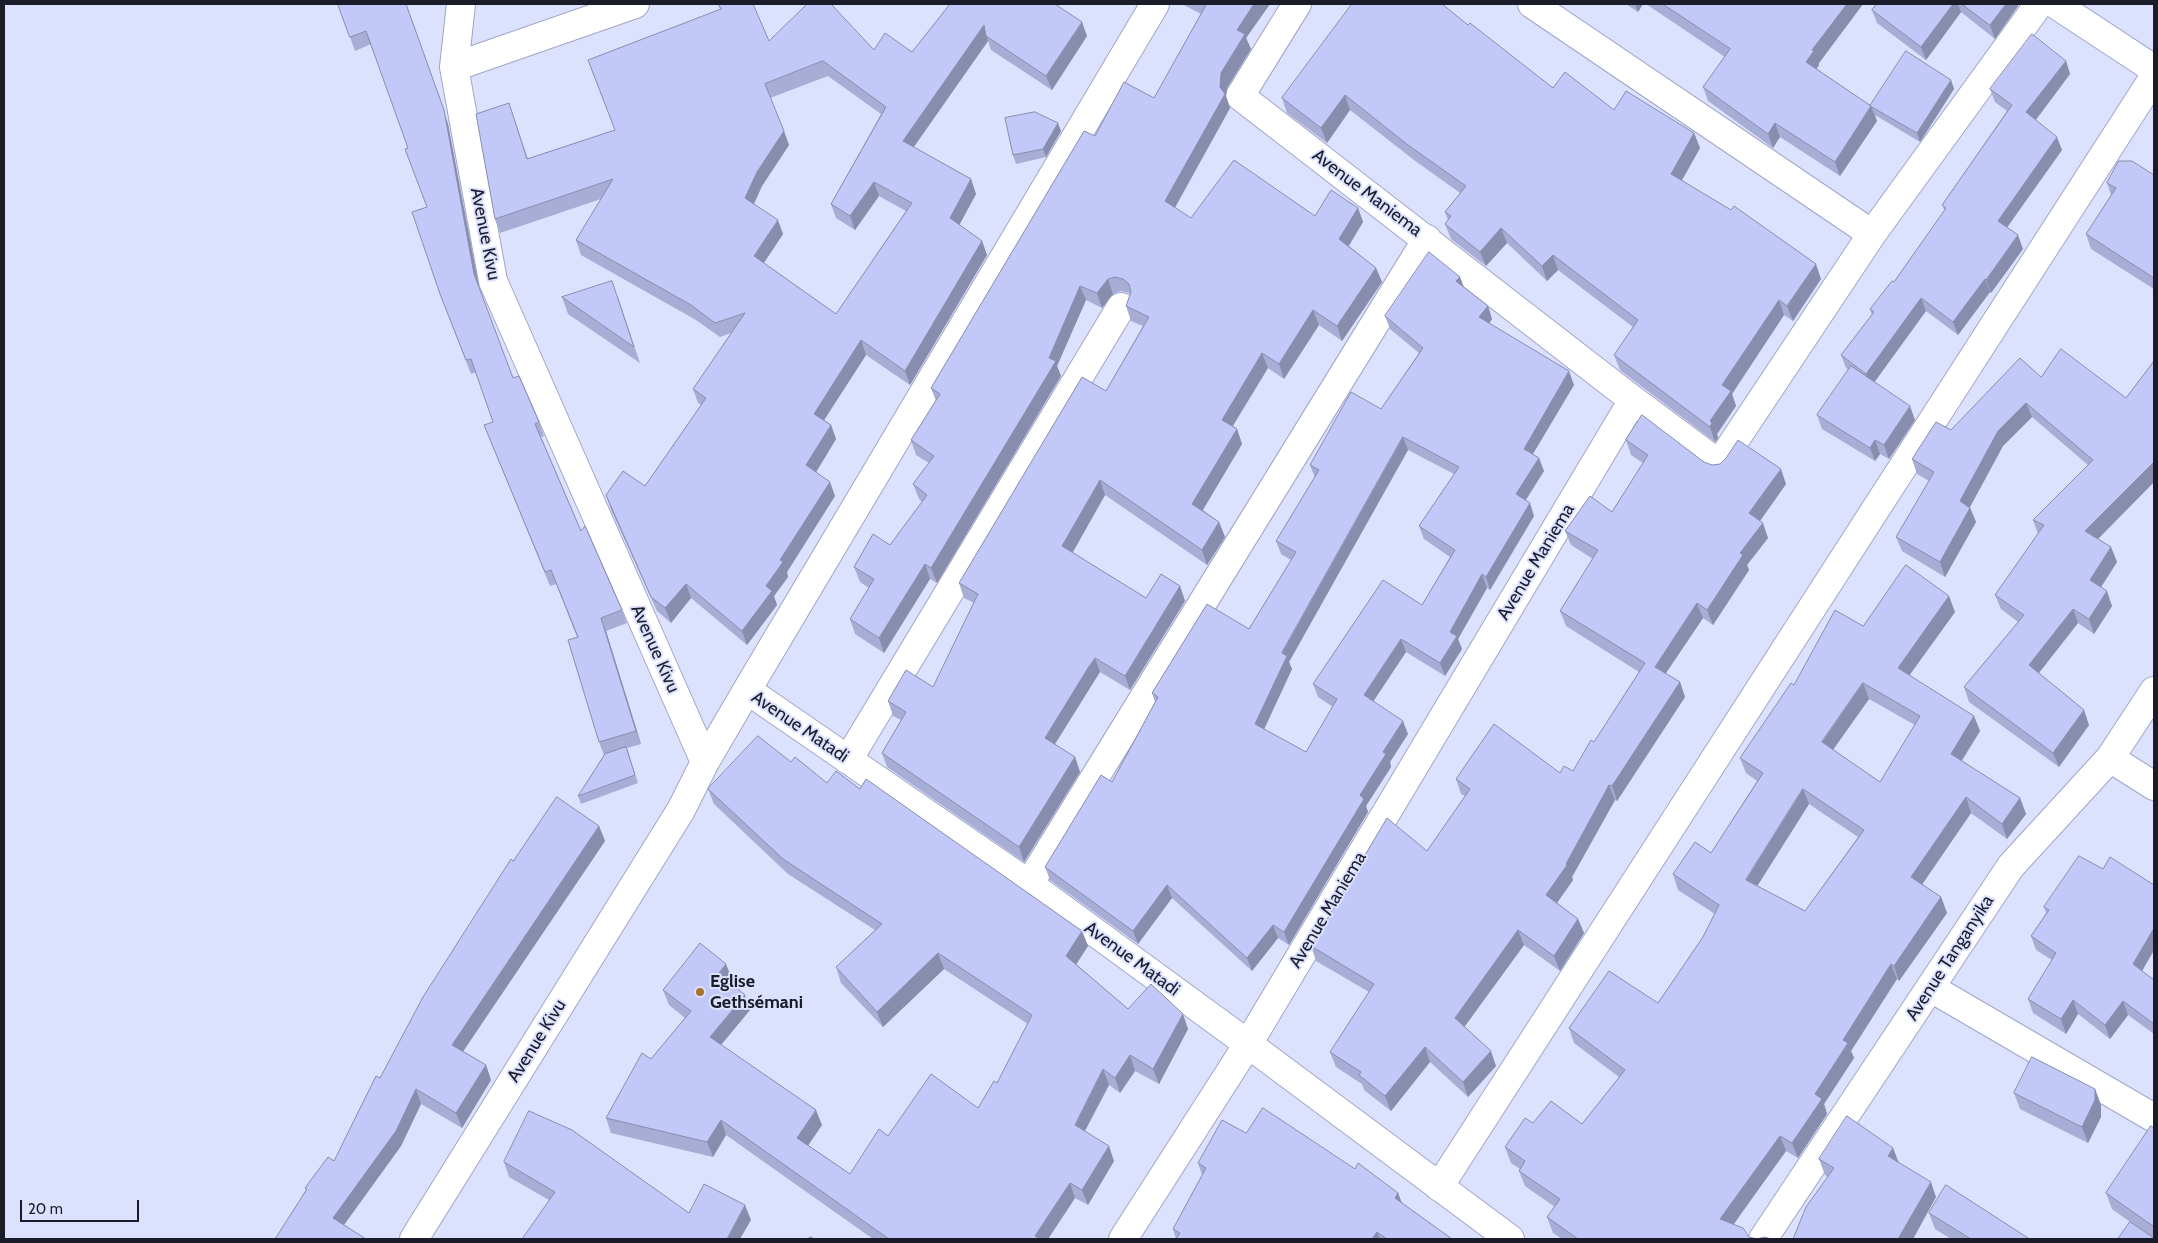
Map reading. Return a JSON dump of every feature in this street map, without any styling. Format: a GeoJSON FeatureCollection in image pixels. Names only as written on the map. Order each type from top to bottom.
{"type":"FeatureCollection","features":[{"type":"Feature","properties":{"kind":"street","name":"Avenue Kivu"},"geometry":{"type":"LineString","coordinates":[[414,1239],[681,810],[705,762],[493,281],[454,67],[460,4]]}},
{"type":"Feature","properties":{"kind":"street"},"geometry":{"type":"LineString","coordinates":[[454,67],[635,4]]}},
{"type":"Feature","properties":{"kind":"street"},"geometry":{"type":"LineString","coordinates":[[705,762],[1155,4]]}},
{"type":"Feature","properties":{"kind":"street","name":"Avenue Maniema"},"geometry":{"type":"LineString","coordinates":[[1123,1239],[1248,1044],[1632,400],[1427,239],[1240,96],[1297,4]]}},
{"type":"Feature","properties":{"kind":"street"},"geometry":{"type":"LineString","coordinates":[[1532,4],[1872,234]]}},
{"type":"Feature","properties":{"kind":"street"},"geometry":{"type":"LineString","coordinates":[[1632,400],[1719,464],[1872,234],[2039,4]]}},
{"type":"Feature","properties":{"kind":"street"},"geometry":{"type":"LineString","coordinates":[[2055,4],[2154,69]]}},
{"type":"Feature","properties":{"kind":"street"},"geometry":{"type":"LineString","coordinates":[[1439,1187],[2154,77]]}},
{"type":"Feature","properties":{"kind":"street"},"geometry":{"type":"LineString","coordinates":[[1028,884],[1427,239]]}},
{"type":"Feature","properties":{"kind":"street"},"geometry":{"type":"LineString","coordinates":[[848,760],[1121,307]]}},
{"type":"Feature","properties":{"kind":"street","name":"Avenue Matadi"},"geometry":{"type":"LineString","coordinates":[[746,690],[1028,884],[1248,1044],[1510,1239]]}},
{"type":"Feature","properties":{"kind":"street","name":"Avenue Tanganyika"},"geometry":{"type":"LineString","coordinates":[[1763,1239],[2011,866],[2110,758],[2154,690]]}},
{"type":"Feature","properties":{"kind":"street"},"geometry":{"type":"LineString","coordinates":[[2110,758],[2154,786]]}},
{"type":"Feature","properties":{"kind":"street"},"geometry":{"type":"LineString","coordinates":[[1931,988],[2154,1118]]}},
{"type":"Feature","properties":{"kind":"building"},"geometry":{"type":"Polygon","coordinates":[[[338,4],[406,4],[444,110],[474,274],[513,378],[519,376],[539,422],[535,424],[581,531],[585,526],[622,610],[601,618],[636,731],[599,742],[568,640],[578,637],[551,570],[545,572],[484,425],[493,422],[471,359],[466,360],[440,294],[412,212],[427,207],[405,149],[408,148],[366,31],[350,37],[338,4]]]}},
{"type":"Feature","properties":{"kind":"building"},"geometry":{"type":"Polygon","coordinates":[[[718,4],[753,4],[769,41],[807,4],[831,4],[874,50],[885,33],[912,52],[950,4],[1055,4],[1082,22],[1046,76],[986,36],[984,25],[903,141],[971,179],[950,218],[982,241],[905,371],[861,340],[814,414],[831,425],[806,465],[830,482],[780,560],[783,562],[766,586],[772,591],[742,631],[686,584],[665,608],[651,597],[606,495],[623,471],[645,486],[706,398],[693,389],[745,313],[715,323],[691,305],[576,240],[613,179],[495,219],[476,114],[509,103],[527,159],[615,130],[588,60],[721,9],[718,4]],[[823,61],[765,84],[784,131],[757,172],[745,198],[778,220],[754,256],[836,314],[912,203],[874,182],[850,216],[831,204],[886,107],[823,61]]]}},
{"type":"Feature","properties":{"kind":"building"},"geometry":{"type":"Polygon","coordinates":[[[1204,4],[1254,4],[1237,30],[1245,34],[1221,73],[1220,87],[1225,94],[1165,201],[1191,218],[1234,160],[1315,216],[1331,190],[1358,208],[1339,239],[1376,268],[1337,326],[1313,310],[1279,364],[1262,353],[1222,420],[1237,429],[1192,504],[1219,522],[1202,550],[1100,480],[1062,546],[1146,598],[1161,574],[1180,586],[1125,676],[1095,658],[1088,668],[1045,738],[1075,757],[1019,847],[882,753],[906,712],[888,701],[906,670],[933,687],[978,594],[959,583],[1082,377],[1106,391],[1149,317],[1126,306],[1131,292],[1129,284],[1123,279],[1115,277],[1108,279],[1097,293],[1080,286],[1049,358],[1056,361],[931,568],[925,564],[879,638],[850,619],[874,579],[854,567],[873,534],[890,545],[927,495],[913,484],[934,456],[911,440],[940,394],[931,388],[1084,131],[1095,136],[1124,82],[1154,98],[1206,5],[1204,4]]]}},
{"type":"Feature","properties":{"kind":"building"},"geometry":{"type":"Polygon","coordinates":[[[1352,4],[1442,4],[1468,25],[1470,23],[1553,88],[1565,72],[1614,110],[1626,91],[1694,133],[1671,174],[1731,210],[1734,206],[1816,264],[1787,306],[1779,300],[1722,385],[1731,391],[1710,421],[1712,423],[1710,427],[1614,355],[1638,320],[1553,255],[1542,266],[1501,228],[1480,252],[1445,224],[1451,216],[1445,212],[1466,186],[1408,145],[1345,95],[1321,128],[1282,98],[1352,4]]]}},
{"type":"Feature","properties":{"kind":"building"},"geometry":{"type":"Polygon","coordinates":[[[1663,4],[1847,4],[1812,50],[1814,51],[1806,62],[1871,106],[1835,162],[1775,123],[1768,134],[1703,87],[1730,49],[1663,4]]]}},
{"type":"Feature","properties":{"kind":"building"},"geometry":{"type":"Polygon","coordinates":[[[1877,4],[1953,4],[1921,47],[1872,10],[1877,4]]]}},
{"type":"Feature","properties":{"kind":"building"},"geometry":{"type":"Polygon","coordinates":[[[1962,4],[2006,4],[1990,25],[1962,4]]]}},
{"type":"Feature","properties":{"kind":"building"},"geometry":{"type":"Polygon","coordinates":[[[2032,34],[2066,61],[2026,112],[2057,137],[1998,221],[2018,235],[1953,322],[1921,298],[1866,374],[1841,355],[1874,312],[1870,309],[1892,281],[1894,282],[1946,208],[1942,205],[2012,105],[1990,89],[2032,34]]]}},
{"type":"Feature","properties":{"kind":"building"},"geometry":{"type":"Polygon","coordinates":[[[1906,51],[1951,80],[1917,133],[1870,106],[1906,51]]]}},
{"type":"Feature","properties":{"kind":"building"},"geometry":{"type":"Polygon","coordinates":[[[1035,112],[1058,123],[1043,149],[1013,155],[1005,118],[1035,112]]]}},
{"type":"Feature","properties":{"kind":"building"},"geometry":{"type":"Polygon","coordinates":[[[2119,161],[2132,161],[2154,175],[2154,278],[2086,234],[2116,188],[2107,183],[2119,161]]]}},
{"type":"Feature","properties":{"kind":"building"},"geometry":{"type":"Polygon","coordinates":[[[1429,252],[1460,277],[1456,281],[1488,306],[1479,317],[1569,371],[1524,449],[1539,458],[1516,494],[1530,503],[1486,577],[1482,574],[1450,632],[1457,636],[1440,663],[1401,639],[1364,695],[1403,721],[1383,752],[1386,754],[1360,795],[1364,799],[1284,932],[1273,925],[1247,958],[1167,885],[1133,931],[1045,867],[1101,775],[1112,782],[1158,697],[1152,693],[1207,604],[1249,629],[1296,552],[1276,541],[1319,470],[1310,465],[1351,392],[1381,409],[1423,348],[1385,316],[1429,252]],[[1403,437],[1282,653],[1287,656],[1255,724],[1306,752],[1337,699],[1313,684],[1383,580],[1422,605],[1455,550],[1419,526],[1459,467],[1403,437]]]}},
{"type":"Feature","properties":{"kind":"building"},"geometry":{"type":"Polygon","coordinates":[[[612,281],[634,347],[562,297],[612,281]]]}},
{"type":"Feature","properties":{"kind":"building"},"geometry":{"type":"Polygon","coordinates":[[[2061,349],[2126,398],[2154,361],[2154,462],[2085,531],[2111,547],[2090,580],[2107,591],[2089,619],[2073,609],[2029,665],[2084,710],[2053,753],[1964,687],[2024,615],[1995,595],[2044,525],[2033,520],[2093,460],[2026,403],[1998,431],[1960,501],[1970,508],[1940,562],[1896,537],[1934,472],[1912,459],[1936,422],[1951,430],[2020,358],[2041,377],[2061,349]]]}},
{"type":"Feature","properties":{"kind":"building"},"geometry":{"type":"Polygon","coordinates":[[[1851,366],[1910,406],[1884,445],[1875,440],[1870,448],[1817,415],[1851,366]]]}},
{"type":"Feature","properties":{"kind":"building"},"geometry":{"type":"Polygon","coordinates":[[[1642,415],[1704,462],[1712,465],[1720,464],[1738,440],[1781,469],[1749,513],[1763,523],[1740,553],[1743,555],[1707,610],[1697,603],[1655,667],[1680,682],[1612,786],[1609,785],[1567,865],[1546,895],[1578,919],[1554,956],[1518,930],[1455,1018],[1491,1051],[1463,1082],[1425,1047],[1385,1096],[1359,1075],[1361,1072],[1330,1052],[1374,984],[1311,946],[1387,818],[1427,851],[1470,789],[1456,779],[1494,724],[1560,773],[1564,766],[1573,771],[1591,740],[1594,742],[1645,663],[1560,611],[1598,550],[1565,531],[1590,496],[1612,512],[1648,455],[1626,440],[1642,415]]]}},
{"type":"Feature","properties":{"kind":"building"},"geometry":{"type":"Polygon","coordinates":[[[1906,565],[1949,596],[1898,668],[1974,716],[1951,754],[2020,798],[2002,824],[1966,797],[1911,877],[1941,897],[1894,966],[1891,964],[1843,1040],[1848,1043],[1815,1094],[1822,1099],[1792,1143],[1780,1136],[1720,1219],[1743,1228],[1749,1237],[1757,1239],[1578,1239],[1547,1217],[1560,1199],[1519,1171],[1525,1161],[1505,1147],[1525,1118],[1533,1123],[1551,1101],[1582,1124],[1625,1070],[1569,1028],[1609,971],[1658,1003],[1703,937],[1719,905],[1673,874],[1695,842],[1711,853],[1763,773],[1740,758],[1791,683],[1794,685],[1835,610],[1863,626],[1906,565]],[[1863,683],[1822,742],[1880,782],[1920,716],[1863,683]],[[1803,789],[1746,880],[1805,911],[1864,830],[1803,789]]]}},
{"type":"Feature","properties":{"kind":"building"},"geometry":{"type":"Polygon","coordinates":[[[758,736],[791,762],[795,757],[827,783],[836,771],[860,789],[866,779],[1082,931],[1066,956],[1128,1009],[1151,984],[1183,1014],[1153,1069],[1130,1055],[1115,1078],[1103,1069],[1075,1125],[1109,1146],[1082,1190],[1070,1183],[1035,1236],[1040,1239],[889,1239],[721,1120],[707,1142],[606,1118],[642,1053],[651,1059],[691,1011],[663,990],[700,943],[726,964],[719,973],[745,995],[710,1037],[816,1110],[797,1138],[850,1174],[879,1129],[888,1136],[931,1074],[978,1108],[994,1081],[997,1083],[1032,1015],[938,953],[877,1012],[836,967],[882,924],[783,859],[708,789],[758,736]]]}},
{"type":"Feature","properties":{"kind":"building"},"geometry":{"type":"Polygon","coordinates":[[[626,747],[635,775],[578,796],[605,754],[626,747]]]}},
{"type":"Feature","properties":{"kind":"building"},"geometry":{"type":"Polygon","coordinates":[[[557,797],[599,826],[452,1045],[486,1065],[456,1113],[416,1089],[396,1131],[333,1218],[366,1239],[275,1239],[307,1189],[305,1188],[328,1157],[334,1161],[376,1076],[380,1078],[423,997],[511,859],[513,861],[557,797]]]}},
{"type":"Feature","properties":{"kind":"building"},"geometry":{"type":"Polygon","coordinates":[[[2079,856],[2103,869],[2110,857],[2154,885],[2154,928],[2133,964],[2154,980],[2154,1024],[2123,1001],[2105,1025],[2073,1000],[2061,1019],[2028,999],[2056,953],[2031,936],[2049,910],[2044,907],[2079,856]]]}},
{"type":"Feature","properties":{"kind":"building"},"geometry":{"type":"Polygon","coordinates":[[[2032,1057],[2095,1089],[2095,1100],[2082,1127],[2014,1093],[2032,1057]]]}},
{"type":"Feature","properties":{"kind":"building"},"geometry":{"type":"Polygon","coordinates":[[[1263,1108],[1355,1169],[1358,1163],[1398,1193],[1395,1198],[1452,1239],[1387,1239],[1377,1232],[1372,1239],[1176,1239],[1180,1233],[1173,1229],[1206,1168],[1198,1163],[1222,1120],[1246,1133],[1263,1108]]]}},
{"type":"Feature","properties":{"kind":"building"},"geometry":{"type":"Polygon","coordinates":[[[529,1111],[572,1130],[689,1213],[704,1184],[745,1205],[727,1239],[522,1239],[555,1192],[504,1162],[529,1111]]]}},
{"type":"Feature","properties":{"kind":"building"},"geometry":{"type":"Polygon","coordinates":[[[1847,1116],[1893,1148],[1888,1156],[1931,1182],[1898,1239],[1793,1239],[1806,1207],[1834,1168],[1819,1159],[1847,1116]]]}},
{"type":"Feature","properties":{"kind":"building"},"geometry":{"type":"Polygon","coordinates":[[[2151,1126],[2154,1128],[2153,1226],[2106,1193],[2151,1126]]]}},
{"type":"Feature","properties":{"kind":"building"},"geometry":{"type":"Polygon","coordinates":[[[1946,1185],[2028,1239],[1971,1239],[1929,1213],[1946,1185]]]}},
{"type":"Feature","properties":{"kind":"building"},"geometry":{"type":"Polygon","coordinates":[[[2130,1222],[2154,1238],[2154,1239],[2118,1239],[2130,1222]]]}},
{"type":"Feature","properties":{"kind":"place","name":"Eglise Gethsémani"},"geometry":{"type":"Point","coordinates":[700,992]}}]}
